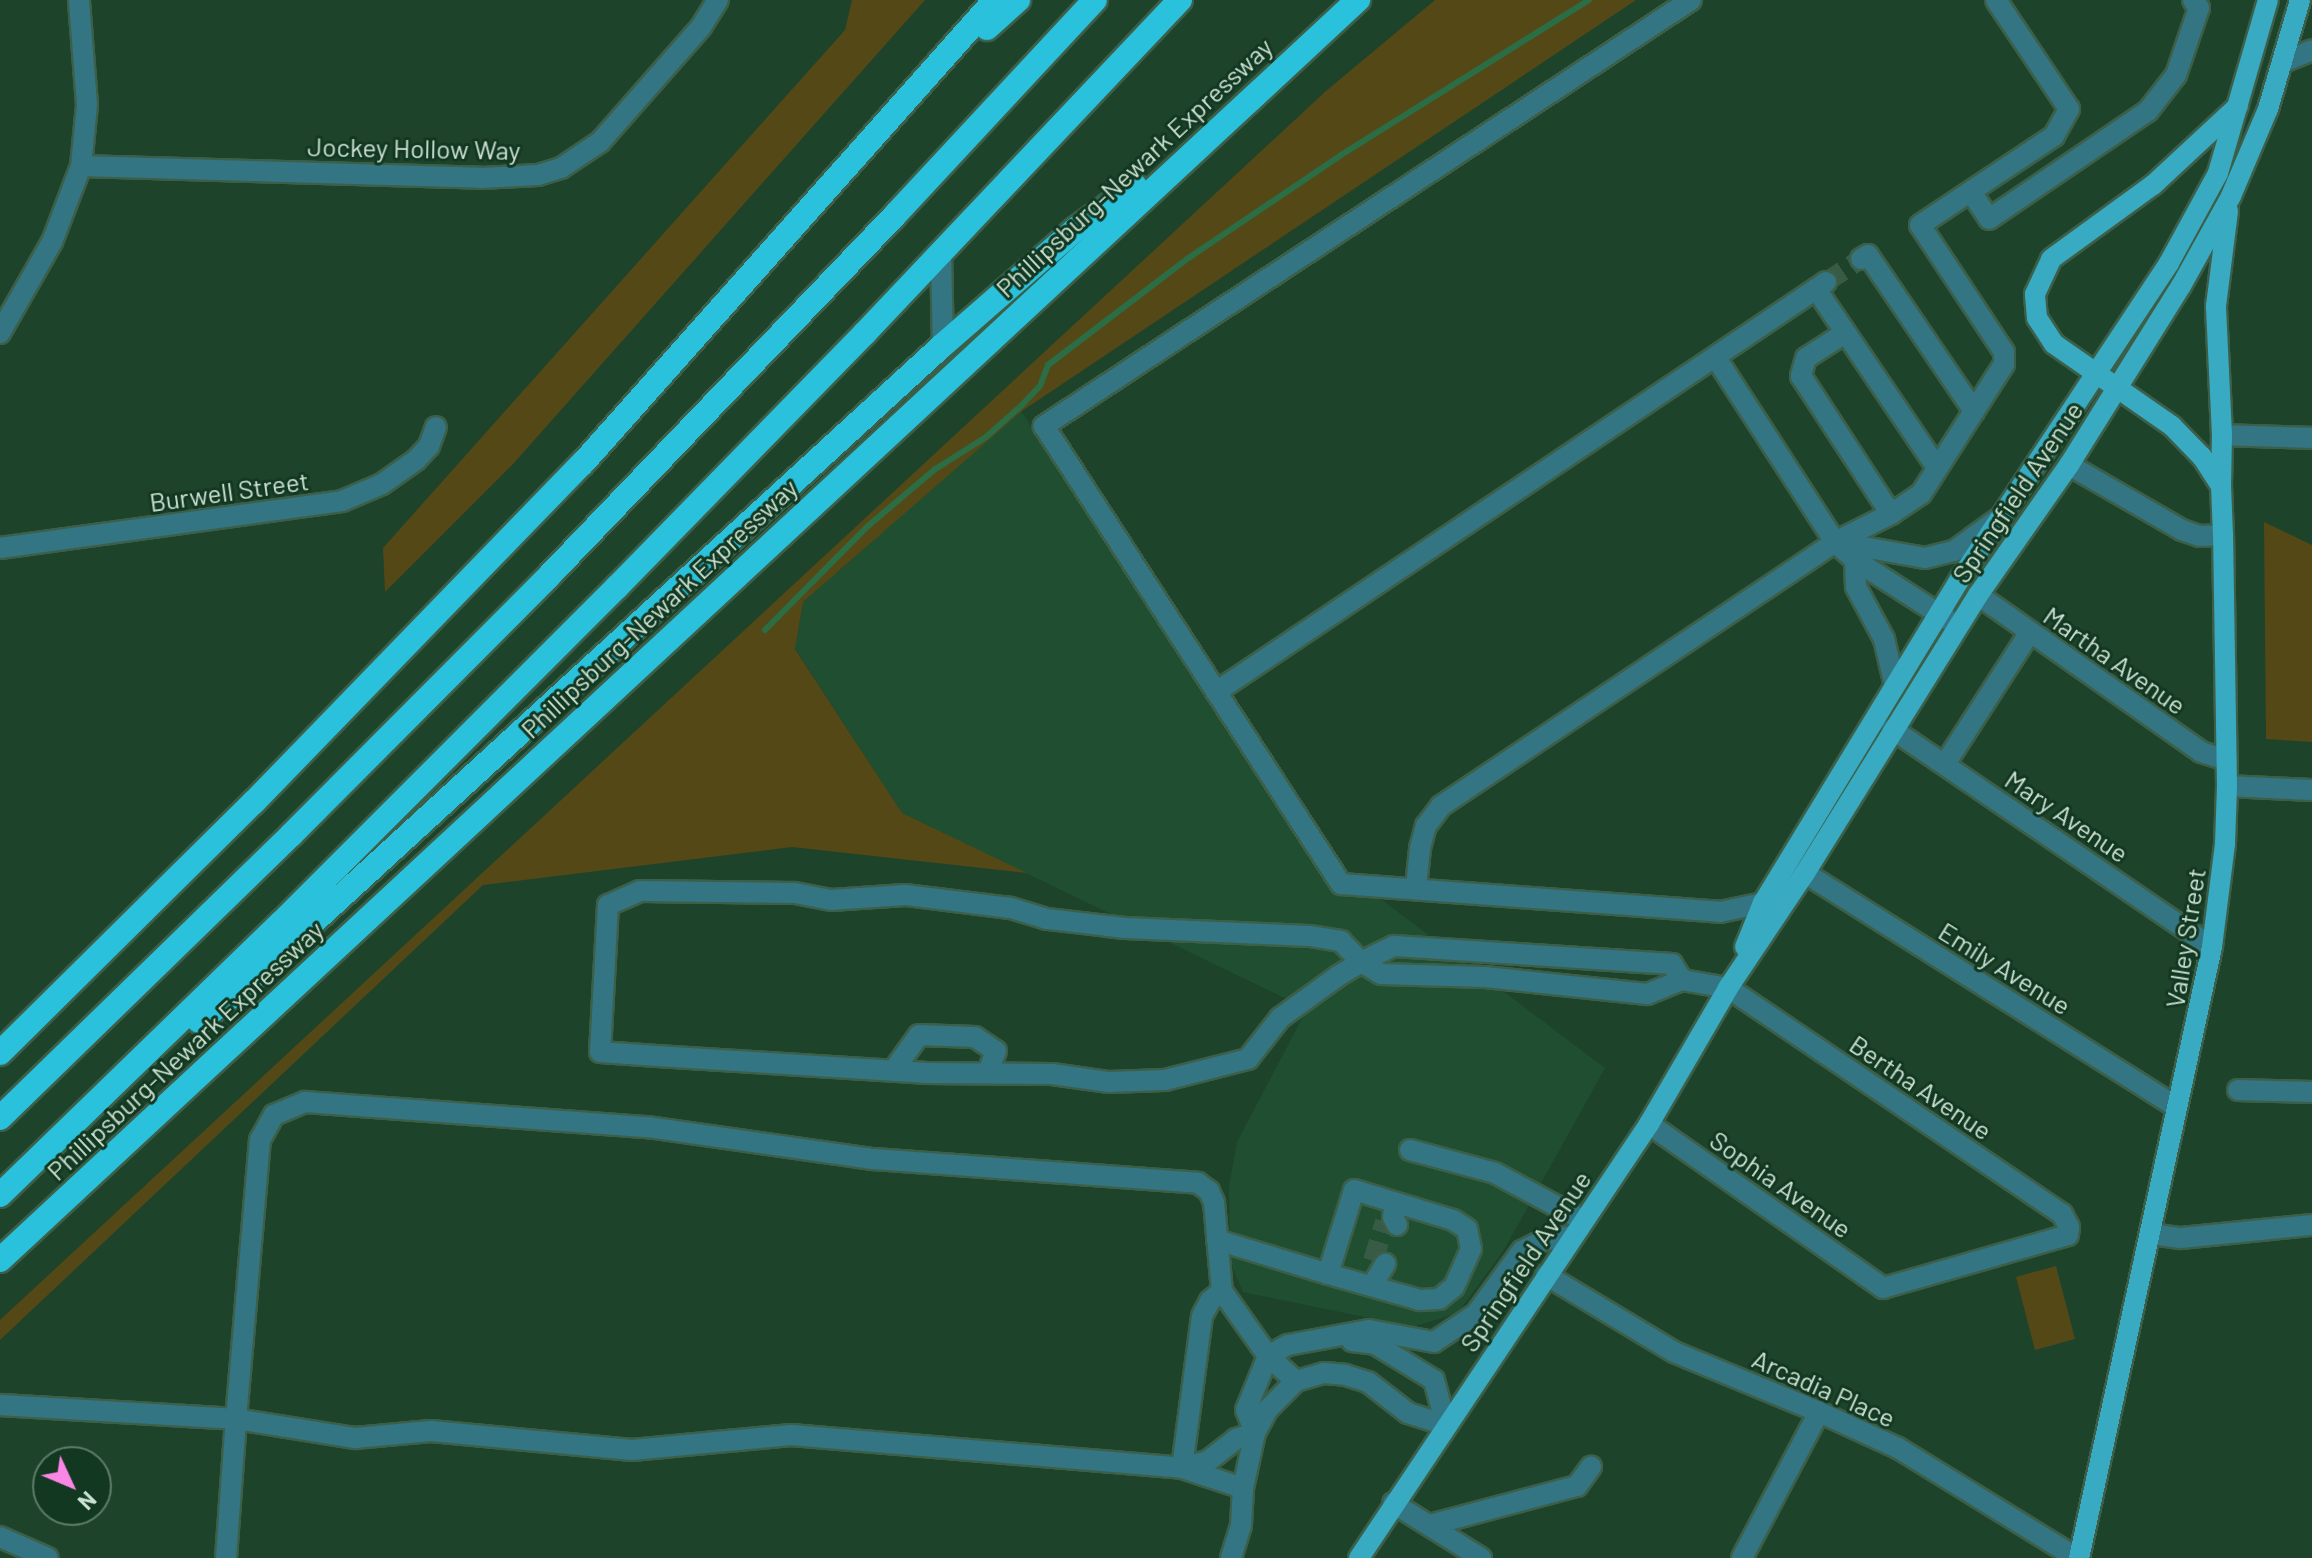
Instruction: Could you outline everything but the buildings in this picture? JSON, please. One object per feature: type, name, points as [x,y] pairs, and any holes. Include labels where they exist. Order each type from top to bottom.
[{"type":"highway","points":[[0,1053],[254,802],[573,474],[995,0]]},
{"type":"highway","points":[[897,112],[1018,0]]},
{"type":"highway","points":[[0,1118],[292,834],[549,576],[886,225],[1095,0]]},
{"type":"highway","name":"Phillipsburg-Newark Expressway","points":[[117,1083],[534,671],[941,252],[1180,0]]},
{"type":"highway","name":"Phillipsburg-Newark Expressway","points":[[0,1260],[1358,0]]},
{"type":"highway","points":[[0,1195],[117,1083],[236,993],[943,345],[1076,229],[1223,122]]},
{"type":"main road","name":"Springfield Avenue","points":[[1728,988],[1763,903],[2000,517],[2169,263],[2218,173],[2268,0]]},
{"type":"main road","name":"Springfield Avenue","points":[[1359,1558],[1649,1124],[1728,988],[1805,873],[1892,729],[2117,388],[2231,196],[2268,109],[2300,0]]},
{"type":"main road","points":[[2221,486],[2187,439],[2054,344],[2037,318],[2035,294],[2039,279],[2051,259],[2153,185],[2238,106]]},
{"type":"main road","name":"Valley Street","points":[[2078,1558],[2177,1107],[2205,994],[2225,844],[2227,760],[2222,435],[2216,306],[2231,196]]},
{"type":"street","points":[[0,333],[52,242],[81,166],[87,105],[79,0]]},
{"type":"street","name":"Jockey Hollow Way","points":[[81,166],[481,178],[538,175],[561,168],[600,142],[701,27],[718,0]]},
{"type":"street","points":[[1691,0],[1044,426],[1341,884],[1416,887],[1720,912],[1763,903]]},
{"type":"street","points":[[1416,887],[1426,826],[1441,806],[1835,542],[1891,514],[1921,494],[2004,364],[2004,352],[1920,225],[2054,136],[2069,109],[1996,0]]},
{"type":"street","points":[[1971,192],[1989,219],[2148,111],[2176,75],[2199,8],[2193,0]]},
{"type":"street","points":[[2283,62],[2312,50]]},
{"type":"street","points":[[941,252],[943,345]]},
{"type":"street","points":[[1861,259],[1868,255],[1974,411]]},
{"type":"street","points":[[1216,692],[1821,286],[1845,333],[1937,468]]},
{"type":"street","points":[[1845,333],[1806,358],[1801,376],[1891,514]]},
{"type":"street","points":[[1716,358],[1835,542],[1855,560],[1958,626]]},
{"type":"street","name":"Burwell Street","points":[[0,548],[342,501],[400,472],[429,446],[436,427]]},
{"type":"street","points":[[2222,435],[2312,438]]},
{"type":"street","points":[[2069,465],[2182,530],[2199,536],[2223,535]]},
{"type":"street","points":[[1835,542],[1925,558],[1954,551],[2000,517]]},
{"type":"street","points":[[1855,560],[1856,587],[1884,639],[1895,686]]},
{"type":"street","name":"Martha Avenue","points":[[1978,595],[2201,752],[2227,760]]},
{"type":"street","points":[[1945,764],[2030,632]]},
{"type":"street","name":"Mary Avenue","points":[[1892,729],[2212,947]]},
{"type":"street","points":[[2227,786],[2312,790]]},
{"type":"street","name":"Emily Avenue","points":[[1805,873],[2177,1107]]},
{"type":"street","points":[[1682,980],[1672,964],[1394,946],[1361,962],[1280,1018],[1248,1059],[1219,1069],[1165,1080],[1109,1082],[1052,1074],[893,1071],[600,1052],[608,905],[640,891],[794,893],[831,900],[905,895],[1010,908],[1047,919],[1125,928],[1309,936],[1341,941],[1361,962],[1381,974],[1485,977],[1647,994],[1682,980],[1728,988]]},
{"type":"street","name":"Bertha Avenue","points":[[1728,988],[2062,1214],[2069,1227],[2066,1238],[1883,1288]]},
{"type":"street","points":[[893,1071],[919,1035],[975,1037],[996,1051],[988,1072]]},
{"type":"street","points":[[2238,1090],[2312,1092]]},
{"type":"street","points":[[226,1558],[260,1140],[274,1115],[294,1104],[648,1127],[874,1159],[1177,1179],[1198,1183],[1209,1191],[1222,1291],[1268,1356],[1296,1381]]},
{"type":"street","name":"Sophia Avenue","points":[[1649,1124],[1883,1288]]},
{"type":"street","points":[[1410,1150],[1495,1173],[1579,1228]]},
{"type":"street","points":[[1217,1240],[1328,1274],[1377,1271],[1420,1300],[1439,1299],[1454,1287],[1471,1249],[1467,1229],[1453,1220],[1392,1217],[1354,1190],[1328,1274]]},
{"type":"street","points":[[2151,1234],[2181,1238],[2312,1225]]},
{"type":"street","points":[[1255,1433],[1246,1410],[1268,1356],[1288,1345],[1369,1330],[1434,1342],[1476,1314],[1522,1251],[1579,1228]]},
{"type":"street","name":"Arcadia Place","points":[[1546,1275],[1674,1352],[1898,1448],[2078,1558]]},
{"type":"street","points":[[1182,1468],[1202,1316],[1210,1301],[1222,1291]]},
{"type":"street","points":[[1329,1338],[1375,1344],[1434,1380],[1446,1425]]},
{"type":"street","points":[[1231,1558],[1241,1526],[1243,1488],[1255,1433],[1267,1410],[1296,1381],[1324,1373],[1345,1375],[1368,1382],[1408,1413],[1446,1425]]},
{"type":"street","points":[[0,1405],[236,1419],[355,1438],[431,1431],[632,1450],[791,1435],[1182,1468],[1243,1488]]},
{"type":"street","points":[[1747,1556],[1819,1412]]},
{"type":"street","points":[[1182,1468],[1208,1461],[1236,1439],[1255,1433]]},
{"type":"street","points":[[1430,1525],[1577,1486],[1591,1467]]},
{"type":"street","points":[[1393,1503],[1481,1558]]},
{"type":"street","points":[[0,1537],[48,1558]]},
{"type":"shaded area","points":[[852,0],[925,0],[513,464],[385,592],[383,548],[845,30]]},
{"type":"shaded area","points":[[1435,0],[1636,0],[1022,411],[803,602],[795,649],[902,813],[1027,873],[792,847],[483,885],[0,1340],[0,1320],[1326,91]]},
{"type":"shaded area","points":[[1021,411],[1313,848],[1605,1068],[1504,1250],[1458,1313],[1412,1327],[1243,1292],[1230,1262],[1229,1186],[1237,1142],[1307,1009],[902,813],[795,648],[803,602]]},
{"type":"shaded area","points":[[2264,522],[2312,545],[2312,742],[2266,739]]},
{"type":"shaded area","points":[[2056,1266],[2075,1339],[2035,1350],[2016,1277]]},
{"type":"waterway","points":[[765,630],[868,526],[934,470],[986,437],[1022,405],[1040,386],[1048,365],[1187,259],[1341,155],[1589,0]]},
{"type":"tunnel","points":[[1826,282],[1861,259]]},
{"type":"tunnel","points":[[1373,1261],[1385,1222]]}]
